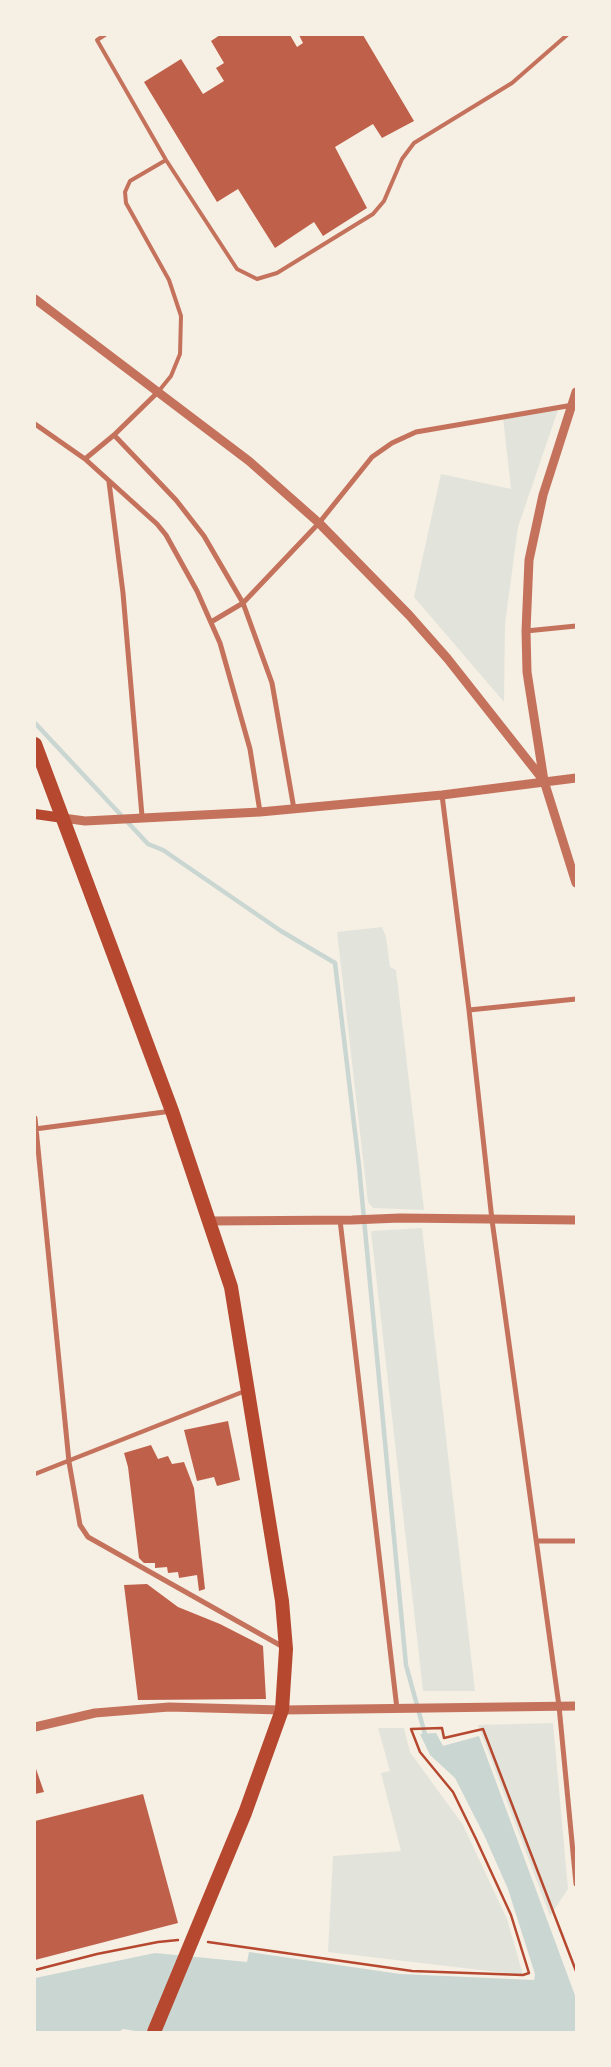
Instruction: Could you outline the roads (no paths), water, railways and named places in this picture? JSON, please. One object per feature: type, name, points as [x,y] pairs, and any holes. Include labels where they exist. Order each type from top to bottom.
[{"type":"highway","points":[[35,744],[172,1111],[231,1287],[282,1601],[286,1649],[282,1710],[245,1812],[154,2032]]},
{"type":"main road","points":[[35,814],[63,818]]},
{"type":"street","points":[[35,299],[250,461],[319,523],[409,615],[447,658],[544,781]]},
{"type":"street","points":[[85,459],[114,436],[158,392]]},
{"type":"street","points":[[576,392],[574,405],[543,496],[529,560],[526,631],[526,672],[544,781],[576,884]]},
{"type":"street","points":[[211,622],[243,603],[319,523],[372,457],[400,439],[416,432],[574,405]]},
{"type":"street","points":[[35,424],[85,459],[157,524],[166,535],[197,591],[211,622],[235,690],[250,749],[260,812]]},
{"type":"street","points":[[114,436],[182,507],[204,536],[243,603],[272,683],[294,809]]},
{"type":"street","points":[[109,481],[122,593],[142,816]]},
{"type":"street","points":[[526,631],[576,626]]},
{"type":"street","points":[[63,818],[85,821],[142,816],[260,812],[442,795],[576,778]]},
{"type":"street","points":[[442,795],[470,1010],[492,1220],[538,1541],[559,1706],[576,1884]]},
{"type":"street","points":[[470,1010],[576,999]]},
{"type":"street","points":[[36,1129],[172,1111]]},
{"type":"street","points":[[35,1118],[69,1462],[80,1525],[88,1538],[286,1649]]},
{"type":"street","points":[[210,1221],[400,1218],[576,1220]]},
{"type":"street","points":[[340,1220],[402,1708]]},
{"type":"street","points":[[35,1474],[248,1390]]},
{"type":"street","points":[[538,1541],[576,1540]]},
{"type":"street","points":[[35,1727],[95,1713],[169,1707],[282,1710],[576,1706]]},
{"type":"lane","points":[[106,35],[97,40],[166,160],[238,269],[257,279],[277,273],[373,214],[384,201],[402,159],[414,143],[512,83],[567,35]]},
{"type":"lane","points":[[158,392],[171,376],[180,354],[181,316],[169,280],[126,203],[125,192],[130,181],[166,160]]},
{"type":"waterway","points":[[35,723],[148,844],[163,850],[281,931],[335,963],[359,1166],[406,1665],[426,1738]]}]
